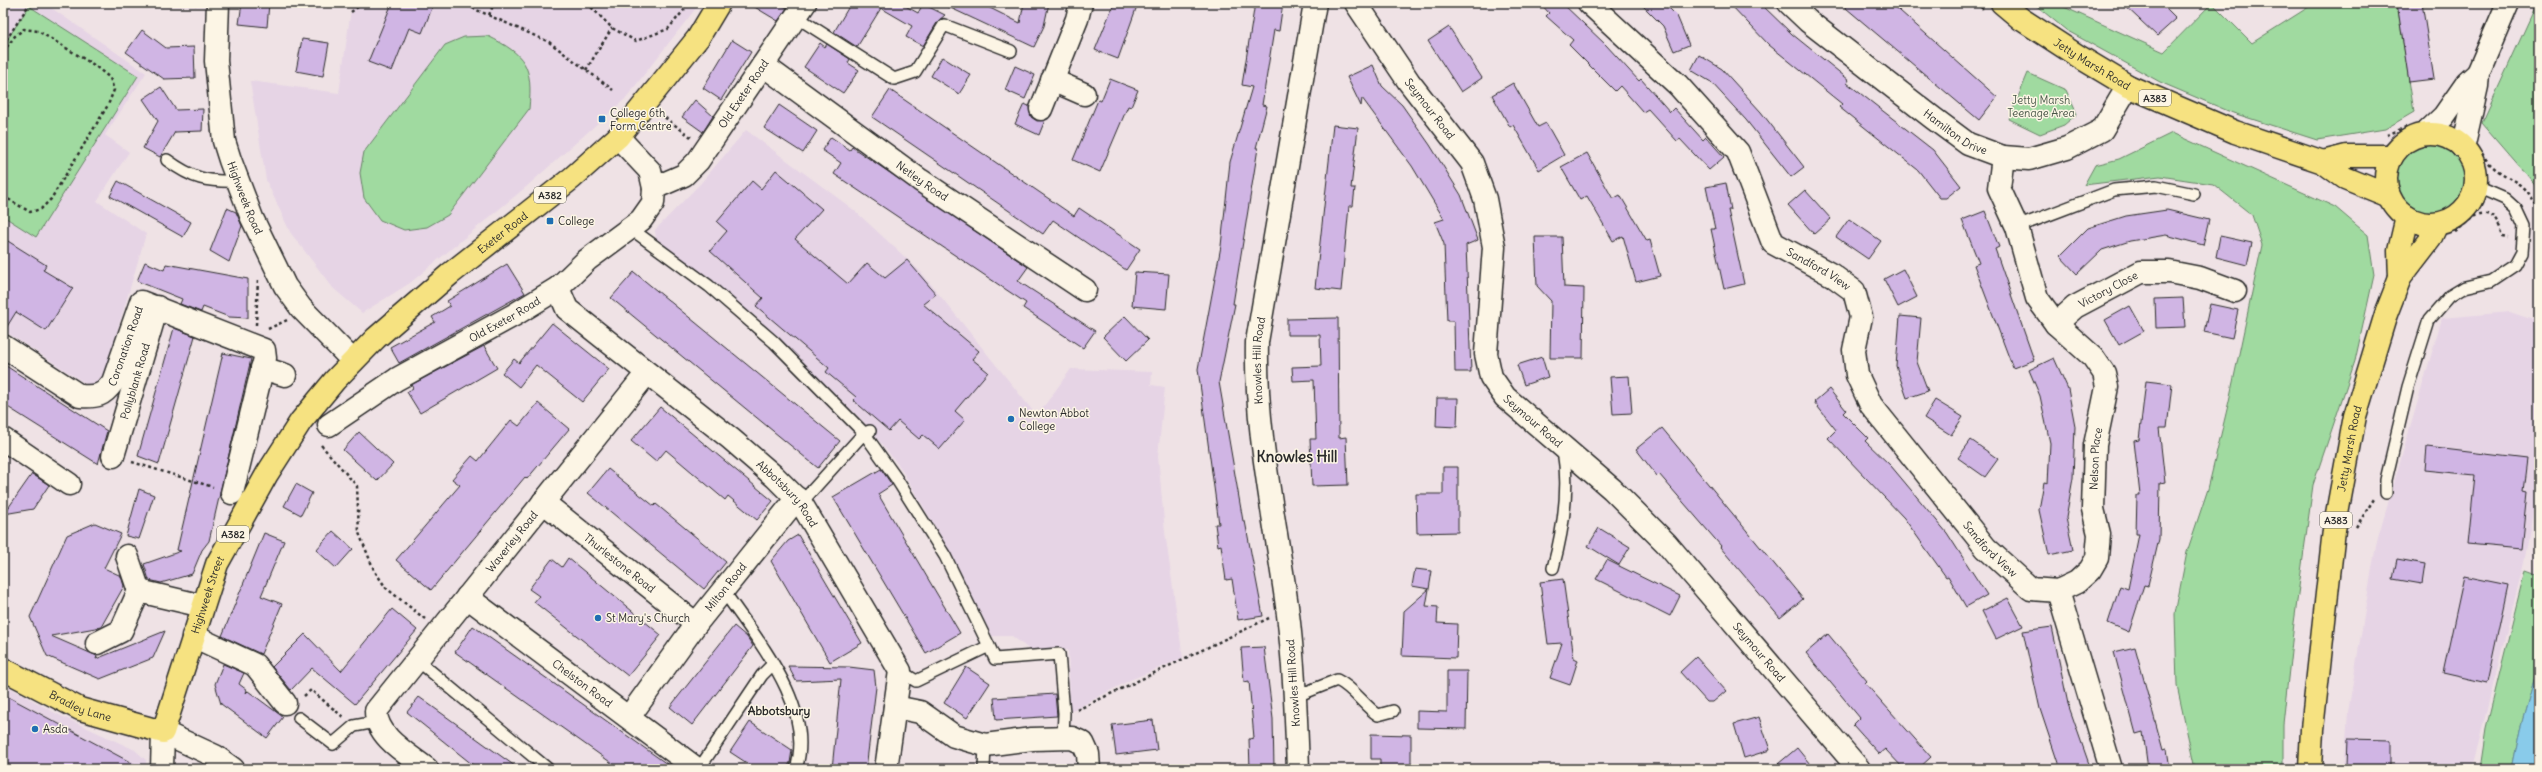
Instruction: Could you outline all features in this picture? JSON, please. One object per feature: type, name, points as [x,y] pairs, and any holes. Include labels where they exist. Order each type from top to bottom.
[{"type":"main road","name":"Exeter Road","points":[[352,361],[450,274],[572,178],[618,137],[698,38],[719,3]]},
{"type":"main road","name":"Jetty Marsh Road","points":[[2002,3],[2021,19],[2128,86],[2236,132],[2323,162],[2345,178],[2389,196]]},
{"type":"main road","points":[[2416,130],[2445,137],[2471,148],[2471,159],[2475,172],[2475,186],[2471,200],[2462,211],[2451,219],[2437,224],[2416,222],[2407,217],[2396,208],[2389,196],[2386,176],[2392,156],[2416,130]]},
{"type":"main road","points":[[2323,162],[2347,156],[2392,156]]},
{"type":"main road","name":"Jetty Marsh Road","points":[[2400,278],[2399,251],[2407,217]]},
{"type":"main road","name":"Jetty Marsh Road","points":[[2310,769],[2312,729],[2334,530],[2355,416],[2386,314],[2400,278],[2430,239],[2437,224]]},
{"type":"main road","name":"Highweek Street","points":[[163,732],[217,564],[267,474],[301,421],[352,361]]},
{"type":"main road","name":"Bradley Lane","points":[[3,669],[80,710],[163,732]]},
{"type":"street","name":"Highweek Road","points":[[218,3],[216,61],[221,118],[224,141],[238,181],[272,263],[301,308],[352,361]]},
{"type":"street","name":"Knowles Hill Road","points":[[1298,769],[1287,608],[1262,441],[1257,379],[1257,342],[1315,3]]},
{"type":"street","name":"Seymour Road","points":[[1356,3],[1409,82],[1472,163],[1485,199],[1494,247],[1486,354],[1491,378],[1505,397],[1612,489],[1666,543],[1859,769]]},
{"type":"street","name":"Sandford View","points":[[1589,3],[1678,85],[1738,152],[1773,243],[1832,276],[1854,291],[1861,317],[1854,350],[1857,375],[1871,405],[1986,548],[2031,589],[2058,591]]},
{"type":"street","name":"Hamilton Drive","points":[[1789,3],[1808,21],[1968,144],[2003,156],[2029,159],[2067,148],[2102,130],[2128,86]]},
{"type":"street","points":[[2471,148],[2478,73],[2508,3]]},
{"type":"street","name":"Old Exeter Road","points":[[654,188],[684,175],[698,162],[800,10]]},
{"type":"street","points":[[1041,110],[1079,11]]},
{"type":"street","name":"Netley Road","points":[[764,65],[920,180],[1085,290]]},
{"type":"street","points":[[2416,130],[2444,116],[2467,83],[2478,73]]},
{"type":"street","points":[[1052,80],[1084,94]]},
{"type":"street","name":"Old Exeter Road","points":[[329,425],[390,383],[508,318],[558,288],[587,260],[641,220],[653,203],[654,188],[650,171],[618,137]]},
{"type":"street","name":"Nelson Place","points":[[2003,156],[1999,188],[2017,227],[2037,298],[2056,324],[2093,357],[2104,373],[2107,387],[2095,445],[2093,509],[2099,534],[2097,558],[2090,570],[2077,582],[2058,591]]},
{"type":"street","name":"Victory Close","points":[[2056,324],[2076,307],[2141,272],[2169,272],[2200,278],[2236,291]]},
{"type":"street","name":"Abbotsbury Road","points":[[558,288],[567,309],[736,444],[799,500],[900,671]]},
{"type":"street","name":"Coronation Road","points":[[3,346],[80,396],[93,397],[105,393],[113,382],[141,302],[258,335]]},
{"type":"street","name":"Pollyblank Road","points":[[114,456],[157,306]]},
{"type":"street","points":[[232,492],[262,368],[264,350],[258,335]]},
{"type":"street","points":[[262,368],[285,375]]},
{"type":"street","name":"Waverley Road","points":[[376,716],[416,659],[647,373]]},
{"type":"street","points":[[3,439],[69,484]]},
{"type":"street","name":"Milton Road","points":[[629,717],[722,590],[799,500]]},
{"type":"street","name":"Thurlestone Road","points":[[543,502],[696,624]]},
{"type":"street","points":[[97,643],[121,631],[139,591],[127,556]]},
{"type":"street","points":[[139,591],[203,606]]},
{"type":"street","points":[[2058,591],[2111,769]]},
{"type":"street","name":"Chelston Road","points":[[467,597],[698,769]]},
{"type":"street","points":[[193,636],[254,665],[292,711]]},
{"type":"street","points":[[886,769],[900,671]]},
{"type":"street","points":[[895,707],[920,712],[954,736],[985,745],[1032,739],[1067,738],[1083,743],[1088,754],[1090,769]]},
{"type":"street","points":[[376,716],[382,732],[427,769]]},
{"type":"street","points":[[163,732],[215,756],[233,769]]},
{"type":"street","name":"Highweek Street","points":[[162,769],[163,732]]},
{"type":"lane","points":[[800,10],[894,79],[915,72],[944,25],[1011,51]]},
{"type":"lane","points":[[167,160],[184,172],[203,181],[238,181]]},
{"type":"lane","points":[[2017,227],[2114,190],[2156,186],[2194,194]]},
{"type":"lane","points":[[2386,493],[2386,480],[2408,387],[2429,320],[2450,296],[2465,287],[2491,281],[2515,265],[2522,252],[2524,226],[2516,209],[2505,199],[2475,186]]},
{"type":"lane","points":[[630,228],[709,286],[774,342],[868,432],[945,556],[995,659],[1059,654],[1067,738]]},
{"type":"lane","points":[[799,500],[868,432]]},
{"type":"lane","points":[[1553,568],[1561,537],[1566,476],[1563,446]]},
{"type":"lane","points":[[722,590],[773,664],[796,713],[799,739],[796,769]]},
{"type":"lane","points":[[900,671],[916,681],[990,646]]},
{"type":"lane","points":[[416,659],[548,769]]},
{"type":"lane","points":[[698,769],[762,674],[773,664]]},
{"type":"lane","points":[[1294,697],[1337,680],[1345,684],[1364,705],[1378,715],[1393,711]]},
{"type":"lane","points":[[292,711],[333,744],[354,726],[376,716]]},
{"type":"lane","points":[[984,769],[985,745]]},
{"type":"path","points":[[3,46],[30,3]]},
{"type":"path","points":[[351,12],[363,3]]},
{"type":"path","points":[[461,3],[549,42],[613,90]]},
{"type":"path","points":[[489,15],[494,3]]},
{"type":"path","points":[[587,3],[612,28],[636,40],[668,29],[690,3]]},
{"type":"path","points":[[586,70],[612,28]]},
{"type":"path","points":[[3,52],[15,36],[24,29],[38,31],[94,65],[110,78],[114,90],[108,105],[51,199],[41,210],[30,212],[3,196]]},
{"type":"path","points":[[660,114],[684,134]]},
{"type":"path","points":[[2382,136],[2416,130]]},
{"type":"path","points":[[2471,148],[2490,166],[2520,186],[2535,203],[2539,213]]},
{"type":"path","points":[[272,263],[262,271],[258,278],[258,335],[287,320]]},
{"type":"path","points":[[301,421],[357,486],[359,533],[374,570],[392,593],[440,630]]},
{"type":"path","points":[[114,456],[232,492]]},
{"type":"path","points":[[2334,530],[2351,534],[2386,480]]},
{"type":"path","points":[[1067,738],[1072,720],[1077,710],[1139,682],[1287,608]]},
{"type":"path","points":[[306,694],[311,690],[354,726]]},
{"type":"shaded area","points":[[3,3],[44,3],[146,73],[105,135],[129,152],[97,201],[146,234],[102,383],[88,385],[3,330]]},
{"type":"shaded area","points":[[352,3],[700,3],[625,99],[526,187],[410,283],[362,313],[333,288],[290,232],[266,180],[250,81],[339,93]]},
{"type":"shaded area","name":"Newton Abbot College","points":[[746,130],[854,210],[921,272],[1037,416],[1071,369],[1152,372],[1151,385],[1165,387],[1158,456],[1165,532],[1183,658],[1130,680],[1068,713],[1070,702],[1068,650],[1030,650],[1012,636],[992,636],[952,555],[900,467],[864,422],[755,316],[656,239],[655,230],[700,184]]},
{"type":"shaded area","points":[[2510,312],[2539,322],[2539,479],[2524,562],[2472,769],[2344,769],[2348,712],[2376,545],[2442,318]]},
{"type":"shaded area","name":"Asda","points":[[3,684],[57,714],[135,750],[146,760],[146,769],[3,769]]},
{"type":"green space","points":[[2033,3],[2055,3],[2164,52],[2212,3],[2252,43],[2315,3],[2397,3],[2414,112],[2385,129],[2317,140],[2233,113],[2160,82],[2066,30]]},
{"type":"green space","points":[[2537,3],[2539,3],[2539,189],[2482,123]]},
{"type":"green space","points":[[29,6],[138,76],[36,237],[3,216],[3,46]]},
{"type":"green space","points":[[488,36],[511,49],[519,56],[524,64],[528,72],[530,82],[529,109],[448,215],[427,227],[404,230],[380,220],[364,198],[360,173],[364,152],[445,45],[464,37]]},
{"type":"green space","name":"Jetty Marsh Teenage Area","points":[[2028,73],[2066,90],[2077,114],[2064,125],[2040,134],[2009,119]]},
{"type":"green space","points":[[2172,133],[2335,207],[2368,235],[2374,275],[2355,361],[2313,485],[2294,623],[2283,724],[2283,769],[2195,769],[2177,686],[2175,614],[2187,552],[2208,489],[2229,401],[2262,245],[2252,215],[2213,184],[2160,176],[2084,185],[2095,165],[2119,159]]},
{"type":"green space","points":[[2430,145],[2449,151],[2459,161],[2465,180],[2459,199],[2449,209],[2430,215],[2411,209],[2401,199],[2395,180],[2401,161],[2411,151]]},
{"type":"green space","points":[[2525,570],[2539,575],[2539,663],[2520,729],[2512,769],[2480,769],[2486,729]]},
{"type":"water","points":[[2539,663],[2539,769],[2512,769],[2520,729]]},
{"type":"building","points":[[242,3],[269,3],[267,27],[239,24]]},
{"type":"building","points":[[392,3],[434,3],[422,33],[409,28],[392,71],[368,62]]},
{"type":"building","points":[[748,3],[778,3],[787,8],[778,21]]},
{"type":"building","points":[[851,3],[900,3],[918,13],[923,4],[945,15],[938,21],[923,46],[906,37],[912,26],[881,8],[857,47],[834,32]]},
{"type":"building","points":[[940,3],[980,3],[1020,23],[1024,3],[1049,3],[1044,26],[1034,47]]},
{"type":"building","points":[[1114,3],[1138,3],[1118,59],[1095,50]]},
{"type":"building","points":[[1255,3],[1283,3],[1279,31],[1274,30],[1262,105],[1267,106],[1256,148],[1258,148],[1233,304],[1235,304],[1219,382],[1243,521],[1245,521],[1263,616],[1238,620],[1232,579],[1226,580],[1221,545],[1218,546],[1215,524],[1219,524],[1198,369],[1221,246],[1230,162],[1252,87],[1242,85]]},
{"type":"building","points":[[1540,3],[1562,3],[1606,45],[1639,81],[1641,79],[1670,112],[1674,108],[1703,140],[1706,137],[1724,157],[1709,170],[1680,139],[1677,141],[1648,109],[1643,112],[1620,86],[1615,91],[1569,45],[1573,40],[1546,16],[1549,13]]},
{"type":"building","points":[[1640,3],[1664,3],[1677,16],[1689,45],[1674,51],[1663,26]]},
{"type":"building","points":[[1729,3],[1760,3],[1792,34],[1849,80],[1847,83],[1933,150],[1961,186],[1946,198],[1940,198],[1918,170],[1839,107],[1842,104],[1769,45]]},
{"type":"building","points":[[1840,3],[1891,3],[1997,97],[1979,120]]},
{"type":"building","points":[[2122,3],[2160,3],[2176,19],[2157,36]]},
{"type":"building","points":[[2397,3],[2422,3],[2434,79],[2409,82]]},
{"type":"building","points":[[1449,27],[1482,78],[1461,92],[1428,41]]},
{"type":"building","points":[[142,30],[166,48],[194,47],[195,78],[164,79],[126,52]]},
{"type":"building","points":[[302,39],[329,43],[323,76],[296,71]]},
{"type":"building","points":[[732,40],[751,52],[721,100],[703,88]]},
{"type":"building","points":[[820,43],[825,47],[827,44],[850,59],[848,63],[859,70],[843,93],[804,67]]},
{"type":"building","points":[[1699,55],[1722,69],[1761,112],[1804,167],[1791,177],[1746,120],[1711,82],[1691,70]]},
{"type":"building","points":[[942,57],[971,75],[959,94],[931,76]]},
{"type":"building","points":[[1373,65],[1382,86],[1402,105],[1430,145],[1461,195],[1478,240],[1466,245],[1471,372],[1455,372],[1454,321],[1447,321],[1444,244],[1435,222],[1444,219],[1412,166],[1362,98],[1361,106],[1347,77]]},
{"type":"building","points":[[1015,66],[1035,75],[1025,99],[1005,90]]},
{"type":"building","points":[[1110,79],[1138,90],[1131,107],[1128,106],[1100,172],[1073,160],[1098,100],[1101,101]]},
{"type":"building","points":[[1513,83],[1538,127],[1546,123],[1564,155],[1539,170],[1513,125],[1510,127],[1492,95]]},
{"type":"building","points":[[161,87],[176,110],[203,109],[202,131],[175,132],[160,157],[143,148],[158,121],[143,99]]},
{"type":"building","points":[[890,90],[1074,216],[1079,208],[1140,249],[1126,270],[1053,220],[1043,234],[872,117]]},
{"type":"building","points":[[695,100],[713,116],[703,132],[682,117]]},
{"type":"building","points":[[1024,104],[1029,106],[1031,117],[1037,121],[1045,120],[1039,135],[1015,124]]},
{"type":"building","points":[[779,105],[817,131],[803,153],[764,128]]},
{"type":"building","points":[[1333,125],[1358,128],[1351,188],[1355,188],[1353,206],[1349,206],[1341,291],[1315,288]]},
{"type":"building","points":[[831,137],[850,150],[852,147],[1028,267],[1018,281],[1095,331],[1083,348],[1023,308],[1026,303],[834,174],[841,163],[822,150]]},
{"type":"building","points":[[1587,153],[1613,199],[1620,195],[1647,241],[1650,240],[1660,276],[1636,282],[1623,236],[1613,241],[1587,196],[1580,200],[1561,167]]},
{"type":"building","points":[[776,170],[822,209],[795,239],[848,284],[867,263],[885,278],[907,260],[936,294],[923,304],[979,351],[972,359],[988,372],[955,411],[965,420],[940,449],[923,435],[919,439],[898,421],[889,431],[853,400],[856,397],[826,372],[829,368],[756,306],[763,298],[710,251],[727,231],[717,222],[752,181],[761,189]]},
{"type":"building","points":[[118,181],[191,222],[183,237],[110,196]]},
{"type":"building","points":[[1726,183],[1731,210],[1728,210],[1744,284],[1724,289],[1711,229],[1715,229],[1706,187]]},
{"type":"building","points":[[1805,190],[1831,219],[1814,234],[1788,205]]},
{"type":"building","points":[[227,208],[236,212],[242,226],[229,262],[210,251]]},
{"type":"building","points":[[2167,210],[2209,220],[2203,245],[2166,235],[2130,241],[2102,250],[2077,274],[2060,256],[2088,228],[2126,216]]},
{"type":"building","points":[[1985,211],[1999,247],[1995,249],[2034,360],[2013,368],[1974,265],[1979,263],[1962,220]]},
{"type":"building","points":[[1849,219],[1881,241],[1868,259],[1836,237]]},
{"type":"building","points":[[2220,236],[2252,243],[2247,265],[2216,257]]},
{"type":"building","points":[[1535,237],[1562,237],[1564,287],[1584,288],[1583,358],[1550,358],[1551,301],[1537,286]]},
{"type":"building","points":[[3,238],[46,265],[43,270],[73,288],[46,331],[16,312],[3,333]]},
{"type":"building","points":[[145,262],[164,270],[166,264],[248,279],[248,318],[229,317],[203,307],[201,312],[180,304],[182,299],[137,281]]},
{"type":"building","points":[[507,264],[525,293],[399,363],[390,347],[435,322],[432,317],[450,306],[447,301]]},
{"type":"building","points":[[1903,269],[1917,297],[1898,307],[1884,279]]},
{"type":"building","points":[[634,272],[840,441],[818,468],[611,298]]},
{"type":"building","points":[[1135,272],[1169,274],[1166,309],[1132,306]]},
{"type":"building","points":[[2183,298],[2185,327],[2156,328],[2155,299]]},
{"type":"building","points":[[2210,304],[2238,310],[2232,338],[2204,332]]},
{"type":"building","points":[[2130,306],[2144,331],[2119,345],[2105,320]]},
{"type":"building","points":[[1125,316],[1148,340],[1126,361],[1103,337]]},
{"type":"building","points":[[1900,316],[1921,318],[1917,362],[1928,391],[1907,398],[1896,366]]},
{"type":"building","points":[[1338,318],[1339,438],[1346,437],[1348,485],[1312,486],[1310,439],[1316,439],[1314,380],[1293,381],[1292,367],[1321,366],[1320,335],[1287,335],[1287,319]]},
{"type":"building","points":[[552,323],[609,369],[582,402],[536,365],[519,387],[502,373],[514,359],[519,363]]},
{"type":"building","points":[[174,328],[195,336],[159,464],[138,456]]},
{"type":"building","points":[[484,346],[497,368],[420,413],[407,392],[413,388],[411,385]]},
{"type":"building","points":[[223,353],[251,359],[209,541],[202,550],[192,574],[161,583],[149,580],[144,564],[181,551],[177,550]]},
{"type":"building","points":[[1542,357],[1548,377],[1524,385],[1517,365]]},
{"type":"building","points":[[2054,358],[2068,389],[2075,426],[2073,478],[2066,518],[2073,550],[2049,555],[2039,510],[2044,482],[2048,483],[2050,443],[2040,396],[2029,370]]},
{"type":"building","points":[[3,364],[107,431],[98,464],[3,404]]},
{"type":"building","points":[[1629,376],[1632,413],[1613,414],[1610,377]]},
{"type":"building","points":[[2146,381],[2172,384],[2167,428],[2159,428],[2165,482],[2160,483],[2159,539],[2148,586],[2144,585],[2129,632],[2108,623],[2120,586],[2128,589],[2139,534],[2136,534],[2137,495],[2140,495],[2134,441],[2139,440]]},
{"type":"building","points":[[1829,389],[1846,410],[1843,413],[1868,438],[1865,441],[1891,466],[1947,533],[1987,595],[1966,607],[1948,576],[1946,577],[1904,518],[1828,438],[1836,430],[1814,402]]},
{"type":"building","points":[[1437,398],[1458,398],[1457,427],[1436,426]]},
{"type":"building","points":[[1935,400],[1963,417],[1951,435],[1924,418]]},
{"type":"building","points":[[538,403],[569,429],[527,479],[525,477],[431,590],[396,560],[460,485],[452,479],[472,456],[478,461],[511,420],[519,426]]},
{"type":"building","points":[[660,407],[773,501],[757,520],[728,496],[725,500],[666,450],[656,462],[631,441]]},
{"type":"building","points":[[1662,428],[1803,599],[1780,618],[1720,547],[1721,546],[1659,474],[1657,476],[1636,449]]},
{"type":"building","points":[[359,432],[393,464],[377,481],[343,450]]},
{"type":"building","points":[[1971,440],[1998,459],[1985,477],[1958,458]]},
{"type":"building","points":[[2427,447],[2527,459],[2523,491],[2527,492],[2521,549],[2468,544],[2475,475],[2425,470]]},
{"type":"building","points":[[1443,467],[1458,467],[1458,532],[1417,533],[1416,494],[1443,494]]},
{"type":"building","points":[[608,469],[654,506],[656,504],[726,562],[704,589],[588,493]]},
{"type":"building","points":[[881,469],[892,485],[878,494],[960,633],[926,653],[833,497]]},
{"type":"building","points":[[32,474],[49,485],[33,509],[4,514]]},
{"type":"building","points":[[296,484],[312,493],[301,515],[284,506]]},
{"type":"building","points":[[139,489],[154,495],[139,539],[126,536]]},
{"type":"building","points":[[95,523],[121,534],[104,568],[121,576],[124,586],[101,627],[51,636],[97,656],[96,659],[165,631],[153,658],[100,679],[47,656],[30,617],[67,535]]},
{"type":"building","points":[[1599,528],[1630,547],[1619,565],[1588,546]]},
{"type":"building","points":[[333,531],[353,549],[336,568],[316,550]]},
{"type":"building","points":[[264,533],[284,541],[261,596],[282,604],[261,654],[222,636]]},
{"type":"building","points":[[798,535],[862,643],[830,662],[771,561],[788,541]]},
{"type":"building","name":"St Mary's Church","points":[[568,558],[661,635],[628,676],[534,602],[539,596],[529,589],[552,559],[562,567]]},
{"type":"building","points":[[2397,559],[2425,564],[2422,584],[2393,579]]},
{"type":"building","points":[[1607,560],[1680,596],[1670,616],[1596,579]]},
{"type":"building","points":[[1415,569],[1432,571],[1429,589],[1412,586]]},
{"type":"building","points":[[2464,576],[2508,585],[2487,683],[2443,673]]},
{"type":"building","points":[[1563,579],[1574,658],[1578,660],[1570,685],[1550,678],[1562,643],[1548,644],[1540,582]]},
{"type":"building","points":[[1429,589],[1426,606],[1438,607],[1437,623],[1457,624],[1456,658],[1402,656],[1404,611]]},
{"type":"building","points":[[2008,598],[2023,626],[1996,639],[1982,611]]},
{"type":"building","points":[[392,609],[417,630],[355,704],[312,668],[291,690],[272,667],[305,634],[341,671]]},
{"type":"building","points":[[473,626],[674,769],[620,769],[455,652]]},
{"type":"building","points":[[734,626],[747,637],[753,646],[692,725],[670,707]]},
{"type":"building","points":[[2052,627],[2068,704],[2089,764],[2078,769],[2060,769],[2040,709],[2023,631]]},
{"type":"building","points":[[1828,634],[1867,681],[1865,683],[1931,757],[1918,769],[1904,769],[1885,749],[1879,754],[1853,725],[1860,718],[1806,653]]},
{"type":"building","points":[[1264,647],[1273,719],[1274,769],[1250,769],[1249,739],[1254,738],[1249,681],[1244,682],[1241,648]]},
{"type":"building","points":[[2135,647],[2163,750],[2167,749],[2170,769],[2148,769],[2143,732],[2136,734],[2114,652]]},
{"type":"building","points":[[1696,657],[1726,691],[1713,702],[1707,702],[1680,672]]},
{"type":"building","points":[[223,664],[244,673],[239,684],[247,690],[246,693],[248,691],[283,717],[267,738],[221,704],[215,684]]},
{"type":"building","points":[[788,666],[849,667],[874,670],[876,687],[866,769],[832,769],[841,679],[796,681]]},
{"type":"building","points":[[966,667],[990,683],[967,718],[944,703]]},
{"type":"building","points":[[1447,671],[1467,671],[1466,729],[1417,728],[1417,711],[1447,712]]},
{"type":"building","name":"Asda","points":[[3,694],[143,769],[3,769]]},
{"type":"building","points":[[1055,694],[1057,716],[996,720],[994,698]]},
{"type":"building","points":[[419,697],[519,769],[478,769],[407,712]]},
{"type":"building","points":[[1759,717],[1770,750],[1744,758],[1734,724]]},
{"type":"building","points":[[1153,720],[1157,750],[1116,755],[1112,725]]},
{"type":"building","points":[[750,722],[792,750],[790,763],[786,769],[756,769],[730,752]]},
{"type":"building","points":[[1371,734],[1411,735],[1411,769],[1380,769],[1380,759],[1371,759]]},
{"type":"building","points":[[2348,739],[2390,740],[2390,766],[2347,765]]},
{"type":"building","points":[[1797,748],[1814,769],[1772,769]]},
{"type":"place","name":"College 6th Form Centre","points":[[602,119]]},
{"type":"place","name":"College","points":[[550,221]]},
{"type":"place","name":"Newton Abbot College","points":[[1011,419]]},
{"type":"place","name":"St Mary's Church","points":[[598,618]]},
{"type":"place","name":"Asda","points":[[35,729]]},
{"type":"district","name":"Knowles Hill","points":[[1297,457]]},
{"type":"district","name":"Abbotsbury","points":[[779,711]]}]
